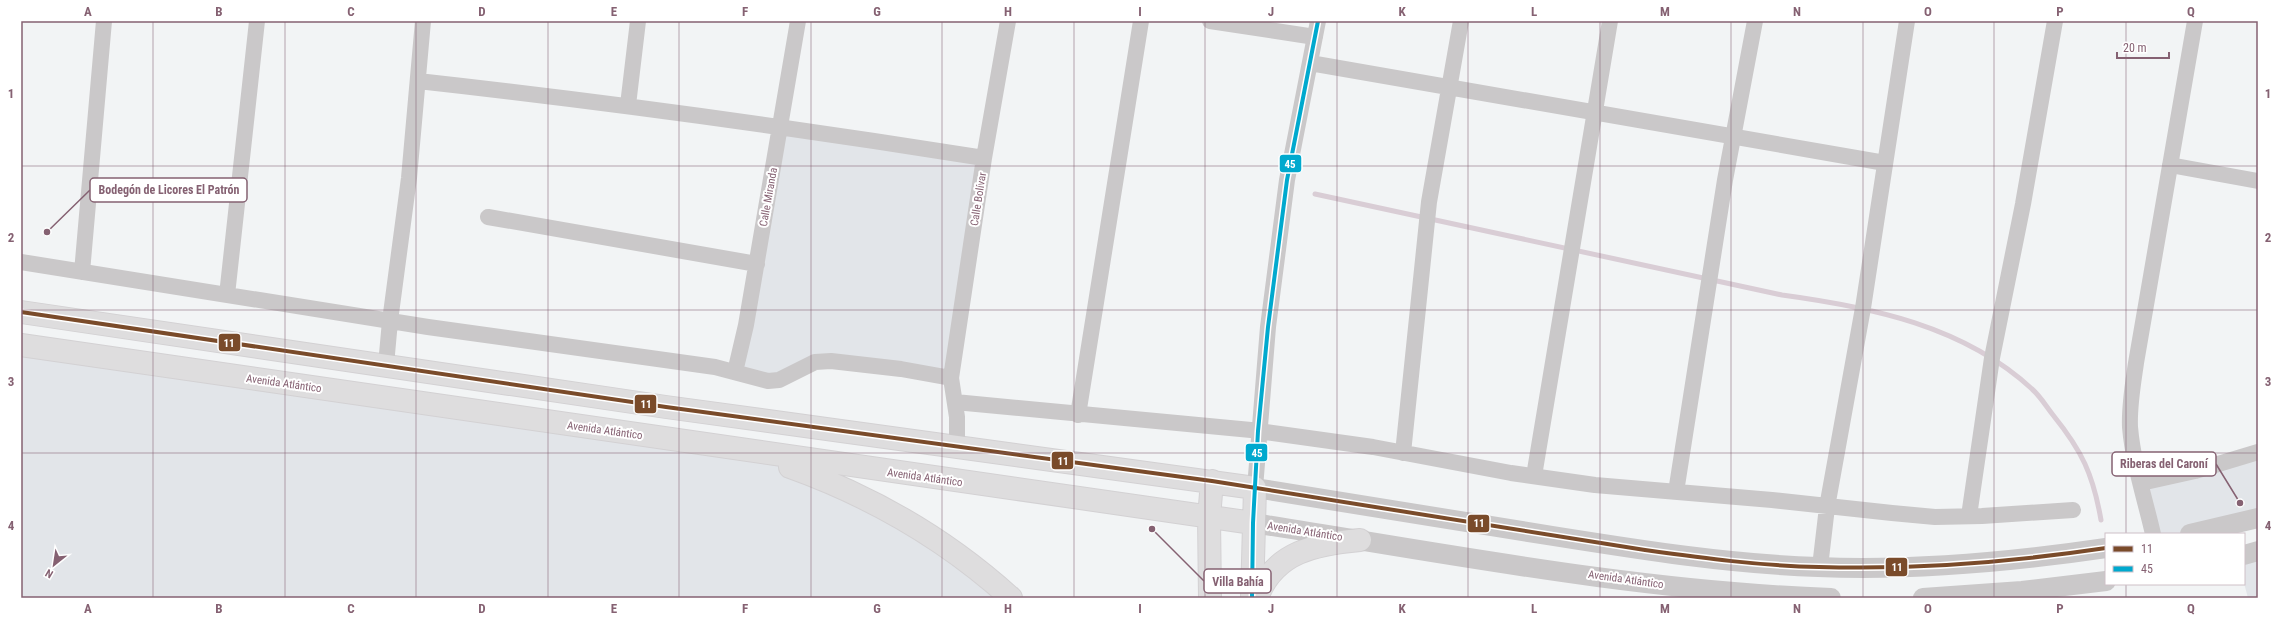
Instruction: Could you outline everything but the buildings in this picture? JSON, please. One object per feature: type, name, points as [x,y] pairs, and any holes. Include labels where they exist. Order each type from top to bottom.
[{"type":"main road","points":[[21,312],[957,447],[1255,488],[1252,598]]},
{"type":"main road","name":"Avenida Atlántico","points":[[21,345],[1209,518],[1253,523]]},
{"type":"main road","points":[[734,449],[819,477],[867,499],[909,522],[993,582],[1011,598]]},
{"type":"main road","points":[[1210,598],[1209,518],[1212,481]]},
{"type":"main road","points":[[1258,598],[1269,577],[1295,554],[1310,547],[1360,540]]},
{"type":"street","points":[[82,272],[104,21]]},
{"type":"street","points":[[227,295],[257,21]]},
{"type":"street","points":[[386,365],[390,321],[409,178],[423,21]]},
{"type":"street","points":[[628,105],[638,21]]},
{"type":"street","name":"Calle Miranda","points":[[735,372],[757,264],[798,21]]},
{"type":"street","name":"Calle Bolívar","points":[[957,447],[955,402],[951,378],[984,158],[1008,21]]},
{"type":"street","points":[[1078,415],[1141,21]]},
{"type":"street","points":[[1210,21],[1316,29],[1287,180],[1268,327],[1258,431],[1255,488],[1645,550],[1765,564],[1820,567],[1964,563],[2060,555],[2105,548]]},
{"type":"street","points":[[1404,453],[1429,202],[1461,21]]},
{"type":"street","points":[[1534,476],[1567,270],[1610,21]]},
{"type":"street","points":[[1676,492],[1733,135],[1755,21]]},
{"type":"street","points":[[1820,567],[1827,507],[1863,308],[1907,21]]},
{"type":"street","points":[[1969,516],[1992,358],[2023,204],[2055,21]]},
{"type":"street","points":[[2153,533],[2133,450],[2130,425],[2132,399],[2136,363],[2195,21]]},
{"type":"street","points":[[1310,63],[1594,113],[1733,135],[1885,163]]},
{"type":"street","points":[[418,81],[628,105],[781,126],[984,158]]},
{"type":"street","points":[[2170,165],[2258,181]]},
{"type":"street","points":[[488,217],[757,264]]},
{"type":"street","points":[[21,262],[390,321],[715,367],[768,382],[779,380],[815,362],[831,361],[900,369],[951,378]]},
{"type":"street","points":[[955,402],[1078,415],[1258,431],[1404,453],[1534,476],[1595,485],[1935,517],[2073,510]]},
{"type":"street","points":[[2141,483],[2195,471],[2258,452]]},
{"type":"street","points":[[2194,533],[2258,518]]},
{"type":"street","name":"Avenida Atlántico","points":[[1253,523],[1537,568],[1753,594],[1830,598]]},
{"type":"street","points":[[2245,554],[2258,551]]},
{"type":"street","points":[[1923,598],[2022,591],[2105,581]]},
{"type":"shaded area","points":[[781,126],[984,158],[951,378],[831,361],[788,376],[735,372]]},
{"type":"shaded area","points":[[21,345],[734,449],[826,480],[1011,598],[21,598]]},
{"type":"shaded area","points":[[2258,452],[2258,518],[2194,533],[2153,533],[2141,483]]},
{"type":"shaded area","points":[[2258,551],[2258,598],[2248,598],[2245,585],[2245,555]]},
{"type":"waterway","points":[[1315,194],[1782,295],[1882,313],[1915,323],[1946,335],[1977,349],[2005,367],[2038,395],[2072,440],[2079,452],[2090,476],[2101,520]]},
{"type":"transit line","name":"45","points":[[1252,598],[1253,523],[1258,431],[1268,327],[1287,180],[1318,21]]},
{"type":"transit line","name":"11","points":[[21,312],[666,407],[1212,481],[1645,550],[1732,561],[1776,565],[1855,568],[1927,566],[1999,561],[2105,548]]},
{"type":"place","name":"Bodegón de Licores El Patrón","points":[[47,232]]},
{"type":"place","name":"Riberas del Caroní","points":[[2240,503]]},
{"type":"place","name":"Villa Bahía","points":[[1152,529]]}]
